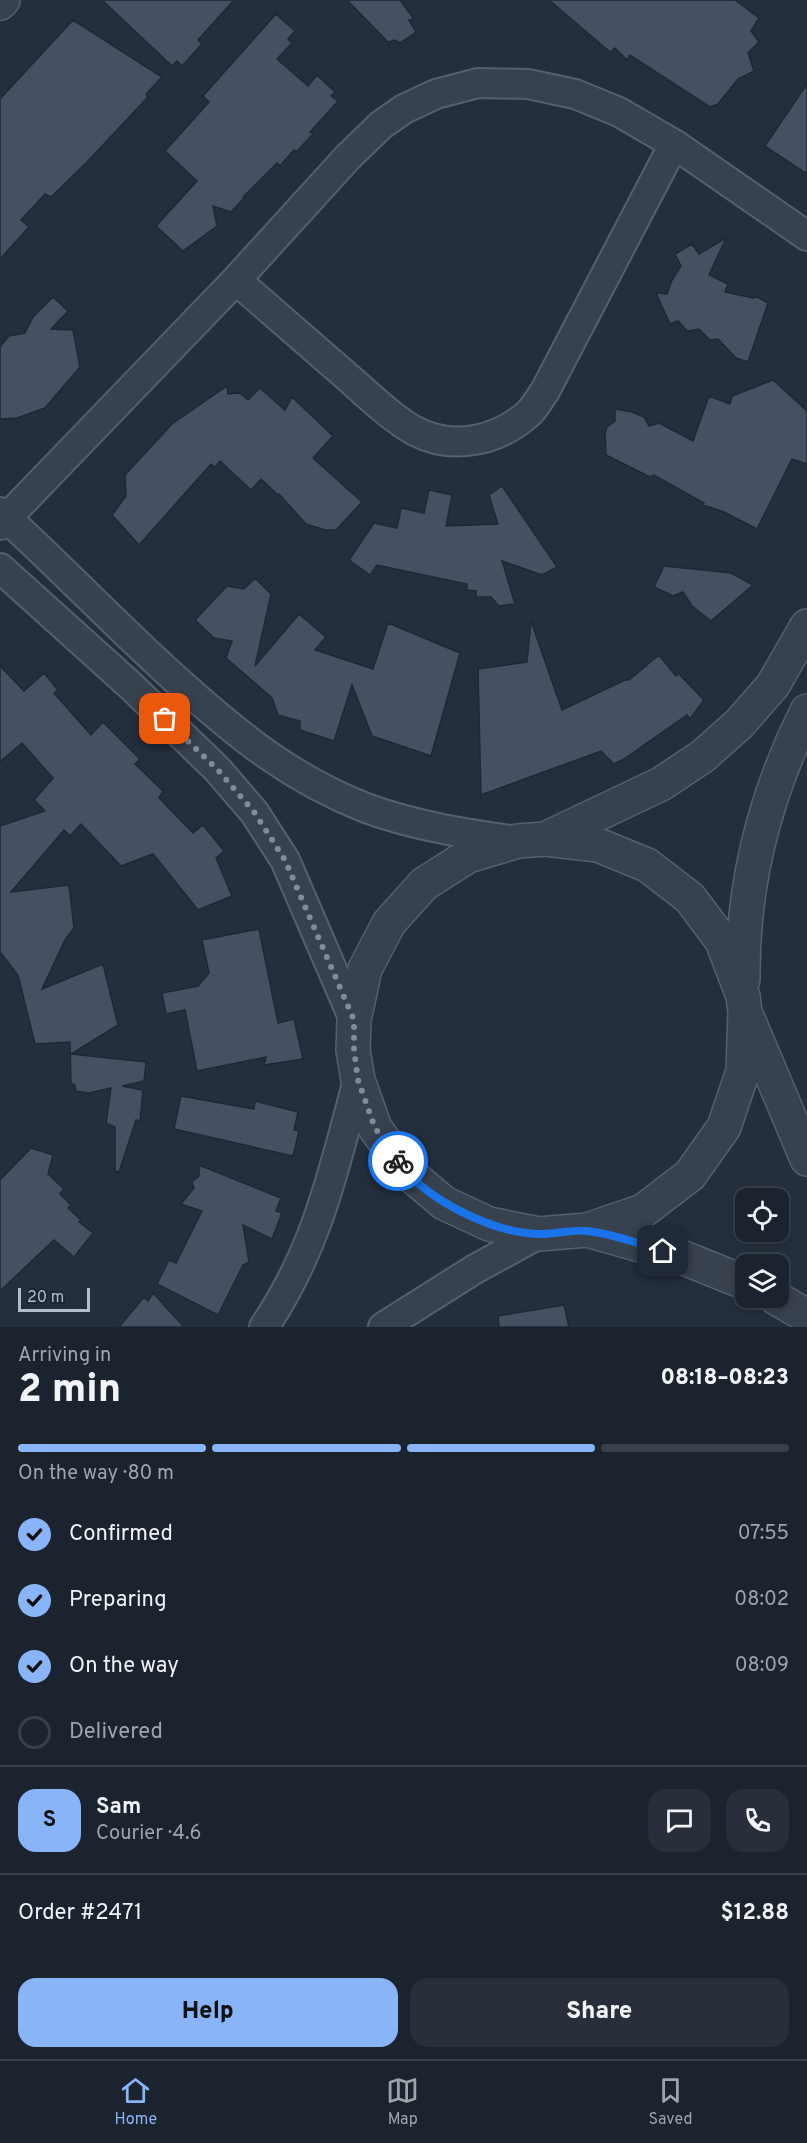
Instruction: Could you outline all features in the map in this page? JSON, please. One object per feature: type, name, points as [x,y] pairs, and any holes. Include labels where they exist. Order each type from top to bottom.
[{"type":"street","points":[[807,236],[674,144],[619,112],[575,94],[528,84],[478,83],[436,94],[404,109],[381,126],[348,157],[236,280],[2,518],[234,732],[276,762],[320,787],[367,808],[416,823],[531,840],[598,845],[647,865],[690,898],[722,941],[744,1004],[807,1159]]},
{"type":"street","points":[[236,280],[375,401],[415,431],[439,439],[464,442],[488,438],[511,427],[531,411],[545,391],[674,144]]},
{"type":"street","points":[[0,568],[131,686],[217,769],[254,812],[285,860],[354,1020]]},
{"type":"street","points":[[807,626],[773,685],[740,723],[703,756],[660,784],[531,840],[468,856],[424,885],[389,923],[365,969],[354,1020],[354,1050],[358,1080],[375,1128],[405,1170],[444,1203],[489,1224],[539,1234],[587,1230],[643,1211],[690,1175],[724,1127],[743,1071],[745,921],[756,848],[778,776],[807,711]]},
{"type":"street","points":[[264,1327],[301,1264],[318,1224],[358,1080]]},
{"type":"street","points":[[587,1230],[679,1256],[735,1279]]},
{"type":"street","points":[[383,1327],[475,1269],[539,1234]]},
{"type":"street","points":[[789,1306],[807,1316]]},
{"type":"building","points":[[102,0],[234,0],[198,40],[202,44],[182,66],[177,61],[172,66]]},
{"type":"building","points":[[347,0],[400,0],[414,19],[409,20],[416,32],[400,43],[395,40],[388,42]]},
{"type":"building","points":[[549,0],[735,0],[759,18],[751,31],[759,42],[748,53],[754,71],[738,79],[718,104],[710,107],[630,55],[627,60],[615,48],[610,52]]},
{"type":"building","points":[[276,14],[295,31],[288,39],[292,43],[277,59],[308,86],[317,75],[335,92],[331,96],[338,101],[310,132],[313,134],[297,151],[294,150],[280,166],[277,163],[231,212],[213,206],[217,226],[183,251],[156,226],[197,181],[165,151],[209,102],[203,96]]},
{"type":"building","points":[[73,20],[162,77],[146,94],[148,97],[86,163],[51,197],[45,194],[21,220],[29,227],[0,259],[0,99]]},
{"type":"building","points":[[807,84],[807,174],[765,146]]},
{"type":"building","points":[[726,238],[709,275],[728,284],[725,292],[757,297],[768,303],[748,362],[736,358],[718,339],[710,340],[699,329],[687,331],[678,321],[670,324],[656,293],[667,294],[681,266],[675,254],[692,244],[699,254]]},
{"type":"building","points":[[53,297],[68,311],[51,329],[73,330],[80,367],[45,408],[17,418],[0,419],[0,347],[9,336],[25,333],[33,317]]},
{"type":"building","points":[[773,380],[807,411],[807,464],[792,459],[757,529],[724,512],[703,505],[704,503],[654,475],[650,477],[606,455],[605,434],[607,427],[615,421],[615,409],[644,417],[649,426],[659,423],[693,441],[709,396],[730,404],[732,396]]},
{"type":"building","points":[[227,386],[228,394],[240,393],[248,400],[260,388],[285,410],[292,397],[333,436],[313,458],[362,502],[336,530],[325,530],[306,524],[279,494],[261,479],[251,490],[220,461],[215,467],[211,464],[139,545],[112,515],[126,496],[125,475],[172,424]]},
{"type":"building","points":[[502,486],[557,567],[542,575],[502,561],[515,604],[499,606],[491,597],[476,597],[476,591],[467,590],[467,584],[377,565],[370,575],[349,560],[374,523],[397,528],[401,508],[424,513],[429,490],[452,495],[446,526],[498,524],[489,495]]},
{"type":"building","points":[[664,566],[731,573],[753,585],[711,621],[692,606],[683,592],[673,596],[654,587]]},
{"type":"building","points":[[255,578],[271,594],[255,666],[299,614],[326,637],[315,650],[373,669],[388,623],[460,653],[431,756],[372,736],[352,685],[334,741],[300,730],[300,721],[278,715],[272,698],[226,658],[232,641],[214,638],[195,620],[227,586],[244,589]]},
{"type":"building","points":[[531,621],[562,710],[629,680],[659,655],[676,676],[679,674],[704,700],[690,719],[687,715],[614,764],[601,751],[481,795],[478,669],[527,662]]},
{"type":"building","points":[[0,666],[24,691],[44,673],[58,690],[54,693],[91,735],[103,722],[140,759],[135,764],[163,791],[159,798],[193,833],[203,825],[224,851],[216,858],[232,896],[198,910],[153,854],[121,866],[81,824],[70,836],[64,830],[11,892],[69,885],[74,928],[65,940],[42,989],[103,964],[118,1025],[71,1054],[146,1062],[144,1081],[122,1086],[143,1090],[140,1121],[136,1120],[119,1172],[115,1171],[115,1127],[106,1123],[111,1088],[89,1093],[76,1091],[75,1085],[71,1083],[70,1042],[35,1044],[18,975],[0,952],[0,826],[45,811],[34,800],[53,778],[22,743],[0,762]]},
{"type":"building","points":[[259,929],[278,1023],[294,1019],[303,1059],[264,1065],[266,1057],[197,1071],[185,1010],[166,1014],[162,993],[198,986],[209,973],[202,940]]},
{"type":"building","points":[[181,1096],[254,1109],[255,1101],[298,1112],[294,1130],[299,1131],[293,1156],[174,1129]]},
{"type":"building","points":[[31,1148],[53,1155],[48,1174],[64,1189],[60,1194],[71,1205],[68,1208],[81,1220],[79,1222],[93,1233],[74,1257],[54,1240],[0,1291],[0,1180]]},
{"type":"building","points":[[199,1165],[281,1198],[276,1211],[282,1213],[272,1239],[243,1225],[249,1262],[243,1265],[218,1315],[157,1284],[169,1260],[176,1263],[202,1211],[181,1204],[194,1188],[192,1182],[199,1176]]},
{"type":"building","points":[[153,1293],[184,1327],[119,1327],[144,1297],[148,1301]]},
{"type":"building","points":[[564,1305],[569,1327],[499,1327],[498,1316]]},
{"type":"way so far","points":[[165,719],[217,769],[254,812],[285,860],[354,1020],[354,1050],[358,1080],[375,1128],[398,1161]]},
{"type":"route","points":[[398,1161],[405,1170],[444,1203],[489,1224],[539,1234],[587,1230],[663,1251]]}]
